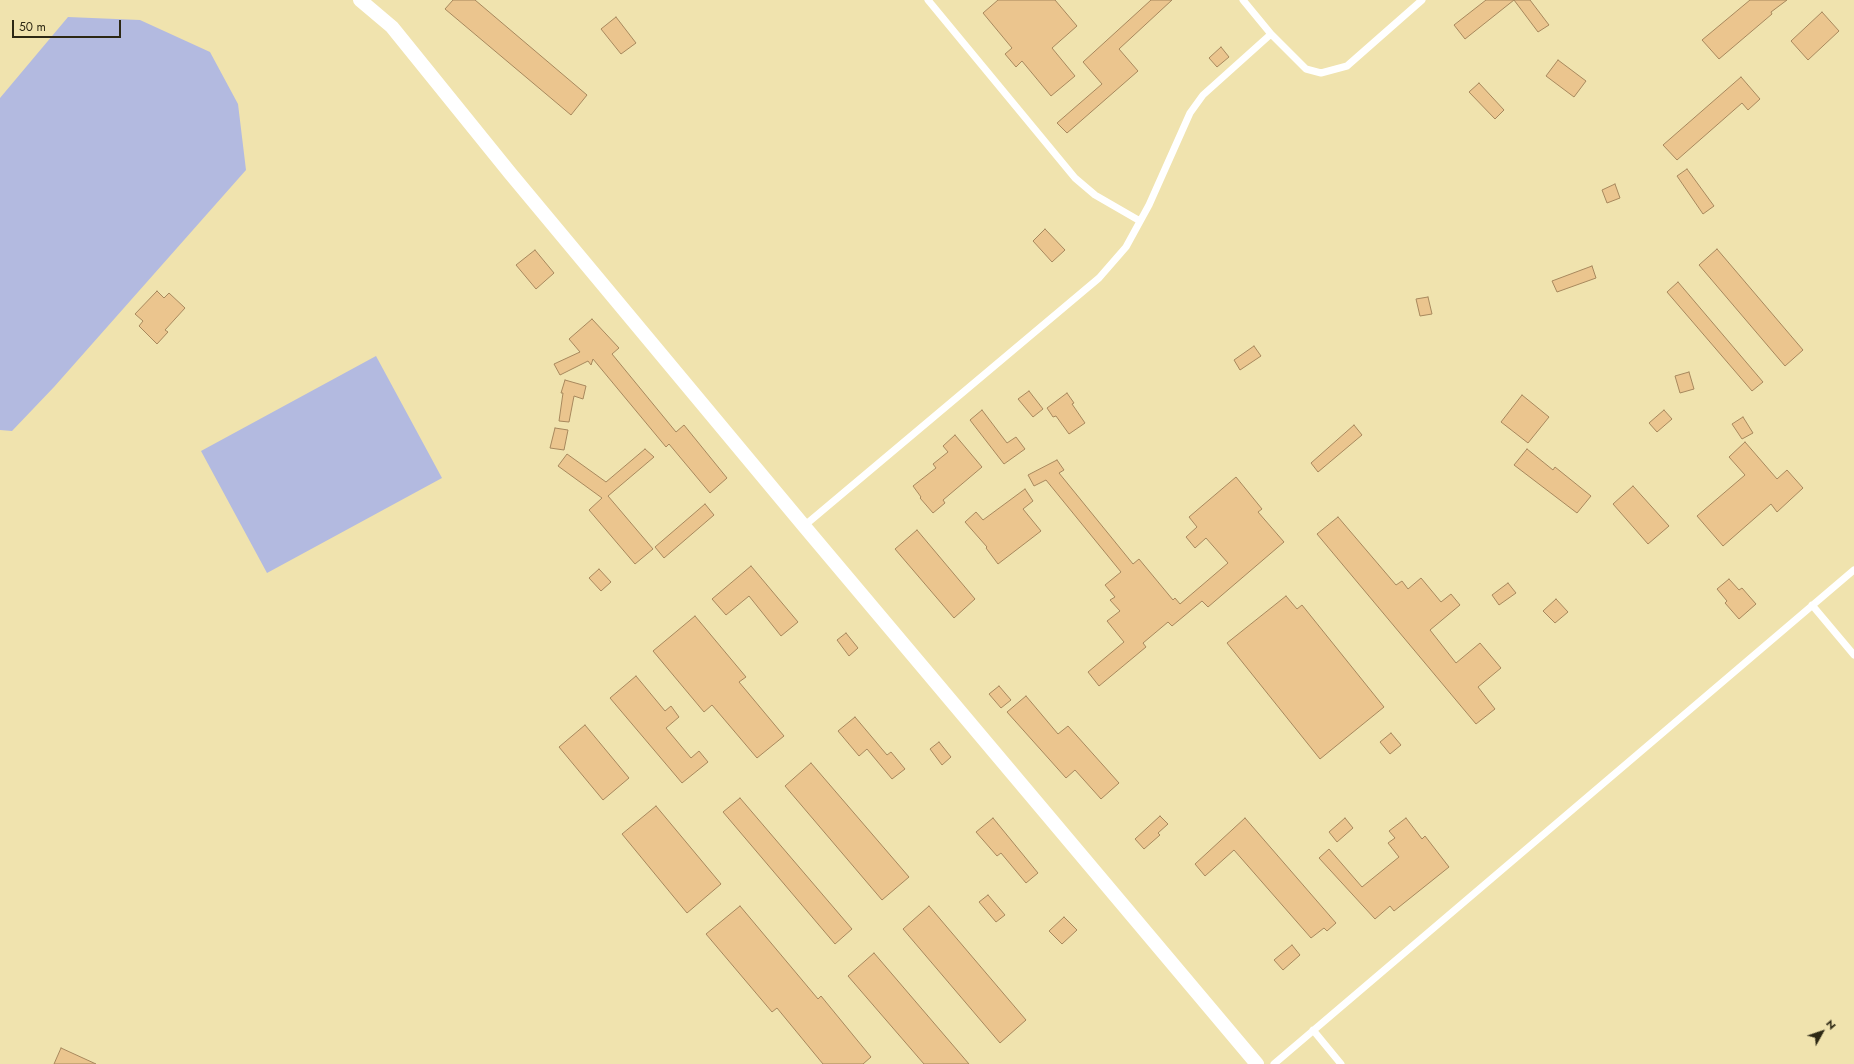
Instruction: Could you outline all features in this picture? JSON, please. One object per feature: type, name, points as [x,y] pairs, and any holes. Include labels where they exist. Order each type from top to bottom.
[{"type":"street","points":[[360,0],[392,26],[510,173],[804,526],[1257,1064]]},
{"type":"lane","points":[[928,0],[1075,178],[1095,195],[1140,221]]},
{"type":"lane","points":[[1244,0],[1271,34],[1306,69],[1321,73],[1347,66],[1422,0]]},
{"type":"lane","points":[[804,526],[1099,278],[1126,247],[1149,205],[1190,113],[1203,95],[1271,34]]},
{"type":"lane","points":[[1274,1064],[1854,570]]},
{"type":"lane","points":[[1812,605],[1854,655]]},
{"type":"lane","points":[[1313,1030],[1341,1064]]},
{"type":"shaded area","points":[[68,17],[140,20],[210,52],[238,104],[246,170],[54,387],[12,431],[0,430],[0,98]]},
{"type":"shaded area","points":[[376,356],[442,478],[267,573],[201,451]]},
{"type":"building","points":[[453,0],[475,0],[587,95],[571,115],[445,9]]},
{"type":"building","points":[[998,0],[1055,0],[1077,26],[1052,48],[1075,76],[1051,96],[1022,61],[1016,67],[1005,54],[1012,48],[983,13]]},
{"type":"building","points":[[1151,0],[1172,0],[1119,49],[1138,71],[1067,133],[1057,123],[1102,84],[1083,62]]},
{"type":"building","points":[[1486,0],[1514,0],[1465,39],[1454,25]]},
{"type":"building","points":[[1514,0],[1530,0],[1549,25],[1538,32]]},
{"type":"building","points":[[1750,0],[1787,0],[1771,12],[1772,14],[1719,59],[1702,40]]},
{"type":"building","points":[[1822,12],[1839,31],[1808,60],[1791,41]]},
{"type":"building","points":[[616,17],[636,43],[621,54],[601,29]]},
{"type":"building","points":[[1221,47],[1229,57],[1217,67],[1209,58]]},
{"type":"building","points":[[1558,60],[1586,81],[1574,97],[1546,76]]},
{"type":"building","points":[[1741,77],[1760,99],[1748,110],[1742,103],[1677,160],[1663,145]]},
{"type":"building","points":[[1479,83],[1504,110],[1495,119],[1469,92]]},
{"type":"building","points":[[1687,169],[1714,206],[1703,214],[1677,176]]},
{"type":"building","points":[[1615,184],[1620,198],[1607,203],[1602,190]]},
{"type":"building","points":[[1045,229],[1065,250],[1052,262],[1033,241]]},
{"type":"building","points":[[1717,249],[1803,350],[1785,366],[1699,265]]},
{"type":"building","points":[[535,250],[554,273],[536,289],[516,265]]},
{"type":"building","points":[[1592,266],[1596,278],[1557,292],[1552,281]]},
{"type":"building","points":[[1678,282],[1763,382],[1752,391],[1667,292]]},
{"type":"building","points":[[157,291],[164,298],[169,293],[185,308],[165,330],[168,332],[157,344],[139,326],[143,321],[135,314]]},
{"type":"building","points":[[1428,297],[1432,314],[1420,316],[1416,299]]},
{"type":"building","points":[[592,319],[619,348],[612,354],[676,432],[684,425],[727,478],[710,493],[669,444],[666,447],[593,359],[591,365],[588,361],[560,375],[554,364],[580,352],[569,339]]},
{"type":"building","points":[[1254,346],[1261,356],[1240,370],[1234,360]]},
{"type":"building","points":[[1689,372],[1694,389],[1680,393],[1675,376]]},
{"type":"building","points":[[565,380],[586,386],[583,399],[574,396],[569,422],[559,421],[563,393],[561,393]]},
{"type":"building","points":[[1029,391],[1043,409],[1033,417],[1018,399]]},
{"type":"building","points":[[1067,393],[1074,403],[1072,404],[1085,423],[1069,434],[1056,416],[1053,417],[1047,408]]},
{"type":"building","points":[[1522,395],[1549,417],[1528,443],[1501,422]]},
{"type":"building","points":[[982,410],[1007,443],[1016,437],[1025,449],[1004,464],[970,420]]},
{"type":"building","points":[[1664,410],[1672,419],[1657,432],[1649,423]]},
{"type":"building","points":[[1743,417],[1753,433],[1742,439],[1732,424]]},
{"type":"building","points":[[1354,425],[1362,435],[1318,472],[1311,463]]},
{"type":"building","points":[[555,428],[568,430],[564,450],[550,448]]},
{"type":"building","points":[[955,435],[982,467],[943,500],[945,503],[933,513],[920,498],[921,497],[913,486],[936,468],[933,464],[948,452],[943,446]]},
{"type":"building","points":[[1745,442],[1777,479],[1787,470],[1803,488],[1777,512],[1771,504],[1723,546],[1697,516],[1745,475],[1729,457]]},
{"type":"building","points":[[645,449],[654,457],[608,496],[653,549],[635,564],[589,510],[602,498],[558,466],[567,454],[606,482]]},
{"type":"building","points":[[1527,449],[1553,470],[1555,467],[1591,496],[1577,513],[1514,465]]},
{"type":"building","points":[[1057,460],[1064,470],[1059,473],[1133,564],[1139,559],[1173,600],[1175,598],[1180,604],[1228,563],[1206,538],[1195,548],[1186,537],[1197,527],[1189,517],[1236,477],[1262,509],[1258,512],[1284,542],[1208,607],[1202,601],[1172,626],[1168,622],[1143,643],[1146,647],[1099,686],[1088,672],[1124,642],[1107,621],[1120,611],[1110,600],[1115,597],[1105,585],[1121,572],[1046,480],[1034,486],[1028,475]]},
{"type":"building","points":[[1633,486],[1669,526],[1648,544],[1613,504]]},
{"type":"building","points":[[1025,489],[1033,501],[1023,509],[1041,531],[998,564],[986,548],[987,547],[965,522],[976,512],[983,520]]},
{"type":"building","points":[[705,504],[714,515],[664,558],[655,547]]},
{"type":"building","points":[[1338,517],[1396,585],[1402,581],[1408,589],[1421,578],[1441,602],[1451,594],[1460,605],[1430,630],[1456,663],[1480,643],[1501,668],[1478,687],[1495,709],[1476,724],[1317,534]]},
{"type":"building","points":[[917,530],[975,599],[954,618],[895,549]]},
{"type":"building","points":[[751,566],[798,622],[781,636],[749,596],[726,615],[712,599]]},
{"type":"building","points":[[599,569],[611,582],[601,591],[589,578]]},
{"type":"building","points":[[1729,579],[1739,590],[1742,588],[1756,604],[1739,619],[1725,603],[1727,601],[1717,589]]},
{"type":"building","points":[[1508,583],[1516,593],[1499,605],[1492,595]]},
{"type":"building","points":[[1286,596],[1297,609],[1302,605],[1384,707],[1320,759],[1227,643]]},
{"type":"building","points":[[1556,599],[1568,612],[1555,623],[1543,611]]},
{"type":"building","points":[[695,616],[746,677],[739,682],[784,736],[757,758],[712,705],[704,712],[653,651]]},
{"type":"building","points":[[846,633],[858,648],[849,656],[837,640]]},
{"type":"building","points":[[636,676],[665,711],[671,706],[679,717],[666,728],[691,758],[699,751],[708,762],[682,783],[610,698]]},
{"type":"building","points":[[999,686],[1011,700],[1001,708],[989,694]]},
{"type":"building","points":[[1026,696],[1058,734],[1068,726],[1119,783],[1101,799],[1075,770],[1066,778],[1007,712]]},
{"type":"building","points":[[855,717],[887,755],[891,752],[905,769],[892,779],[867,749],[859,756],[838,731]]},
{"type":"building","points":[[585,725],[629,778],[603,800],[559,747]]},
{"type":"building","points":[[1391,733],[1401,745],[1390,754],[1380,742]]},
{"type":"building","points":[[939,742],[951,757],[942,765],[930,749]]},
{"type":"building","points":[[811,763],[909,877],[882,900],[785,786]]},
{"type":"building","points":[[740,798],[852,929],[835,944],[723,812]]},
{"type":"building","points":[[656,806],[721,884],[687,913],[622,834]]},
{"type":"building","points":[[1160,816],[1168,824],[1158,833],[1160,835],[1144,849],[1135,839]]},
{"type":"building","points":[[993,818],[1038,873],[1026,883],[1001,853],[997,856],[976,832]]},
{"type":"building","points":[[1245,818],[1336,923],[1327,931],[1324,928],[1311,938],[1234,850],[1205,876],[1195,864]]},
{"type":"building","points":[[1345,818],[1353,828],[1337,842],[1329,832]]},
{"type":"building","points":[[1406,818],[1422,839],[1425,836],[1449,867],[1394,911],[1390,906],[1375,919],[1319,858],[1329,849],[1362,887],[1399,857],[1388,843],[1395,838],[1389,831]]},
{"type":"building","points":[[988,895],[1005,915],[996,922],[979,902]]},
{"type":"building","points":[[740,906],[818,999],[821,996],[871,1057],[863,1064],[823,1064],[777,1008],[772,1012],[706,934]]},
{"type":"building","points":[[929,906],[1026,1020],[1000,1043],[903,929]]},
{"type":"building","points":[[1064,917],[1077,930],[1062,944],[1049,931]]},
{"type":"building","points":[[1292,945],[1300,955],[1283,970],[1274,960]]},
{"type":"building","points":[[874,953],[969,1064],[924,1064],[848,976]]},
{"type":"building","points":[[61,1048],[96,1064],[54,1064]]}]
